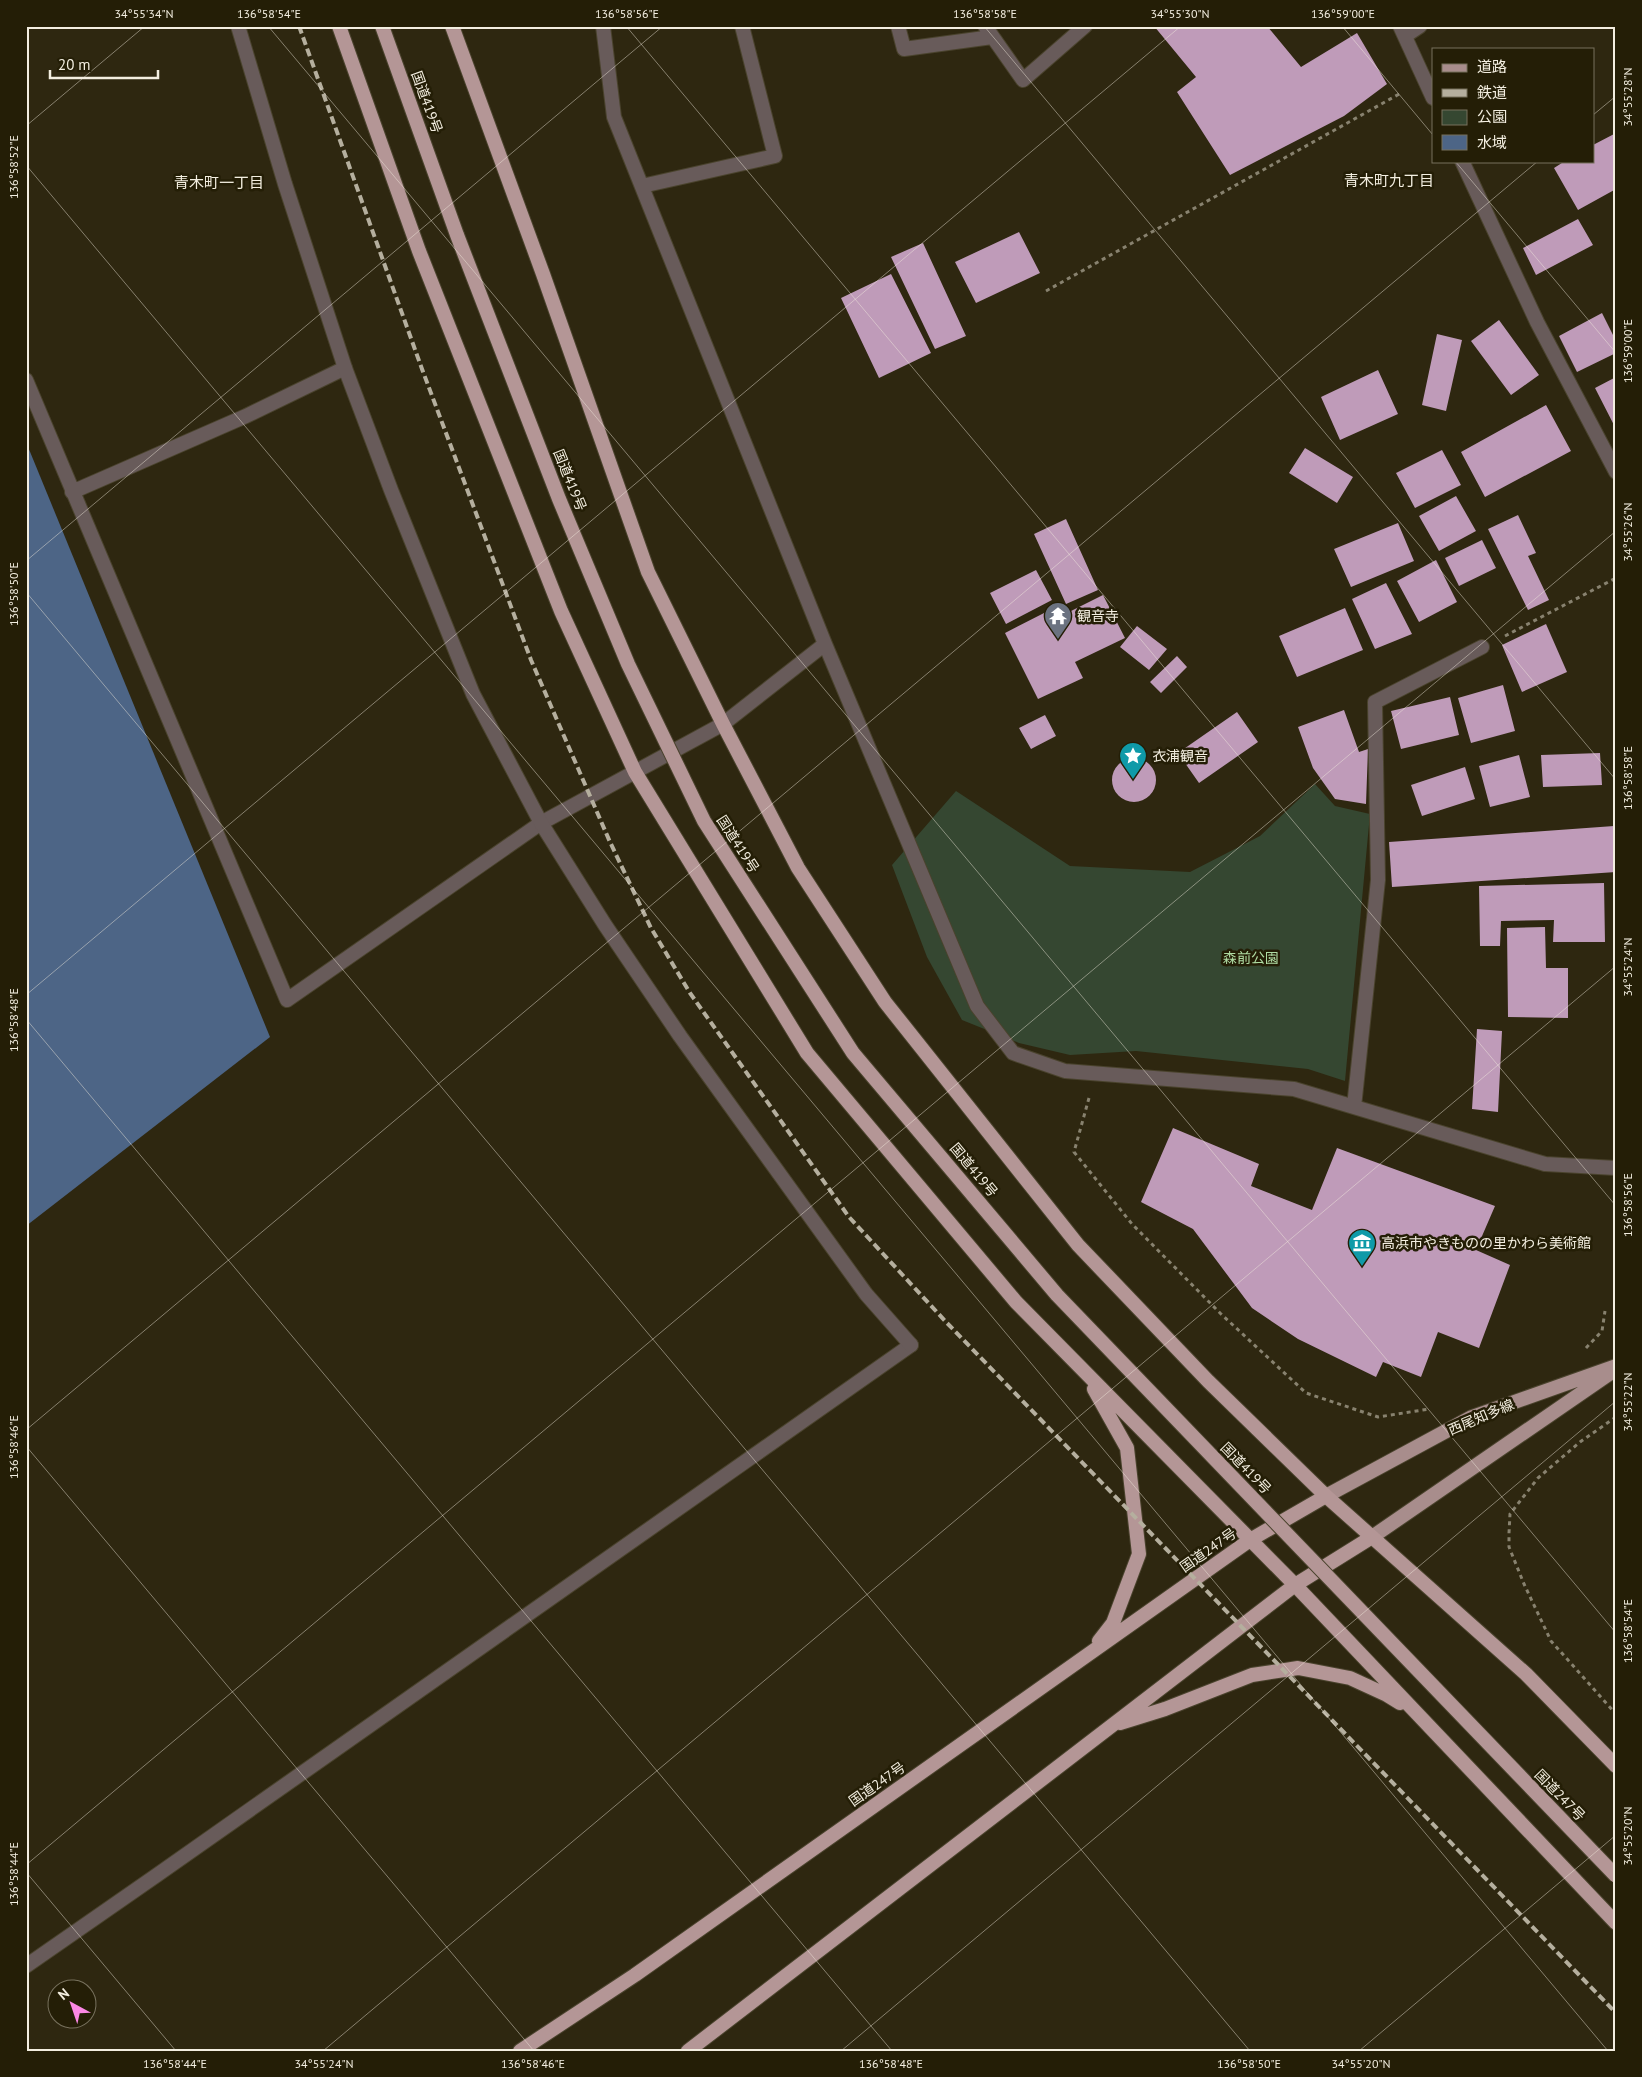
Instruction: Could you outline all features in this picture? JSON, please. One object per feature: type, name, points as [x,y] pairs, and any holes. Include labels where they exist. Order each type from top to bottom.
[{"type":"highway","points":[[339,26],[419,251],[557,602],[635,772],[807,1053],[1016,1302],[1250,1540]]},
{"type":"highway","name":"国道419号","points":[[382,26],[457,234],[559,499],[628,664],[704,821],[853,1053],[1058,1294],[1294,1542]]},
{"type":"highway","points":[[452,26],[543,274],[648,572],[723,724],[798,868],[885,1002],[1078,1245],[1208,1382],[1326,1496],[1526,1674],[1616,1766]]},
{"type":"highway","points":[[1084,1371],[1128,1448],[1139,1554],[1113,1624],[1088,1655]]},
{"type":"highway","name":"国道247号","points":[[520,2051],[643,1969],[1250,1540],[1326,1496]]},
{"type":"highway","points":[[688,2051],[1295,1585],[1372,1538]]},
{"type":"highway","name":"国道247号","points":[[1250,1540],[1421,1718]]},
{"type":"highway","name":"国道247号","points":[[1294,1542],[1616,1876]]},
{"type":"highway","points":[[1111,1726],[1165,1709],[1252,1675],[1298,1668],[1350,1678],[1387,1695],[1421,1718],[1616,1923]]},
{"type":"main road","name":"西尾知多線","points":[[1326,1496],[1472,1417],[1616,1368]]},
{"type":"main road","name":"西尾知多線","points":[[1372,1538],[1616,1368]]},
{"type":"street","points":[[26,1966],[911,1345],[866,1294],[680,1036],[605,925],[541,823],[473,694],[391,490],[345,368],[285,184],[238,26]]},
{"type":"street","points":[[603,26],[614,117],[826,644],[977,1006],[1013,1052],[1065,1071],[1294,1089],[1545,1164],[1616,1168]]},
{"type":"street","points":[[642,186],[774,156],[742,26]]},
{"type":"street","points":[[898,26],[904,49],[988,31],[1023,80],[1085,26]]},
{"type":"street","points":[[1420,26],[1402,31],[1432,96]]},
{"type":"street","points":[[1462,162],[1537,322],[1616,472]]},
{"type":"street","points":[[72,492],[246,416],[345,368]]},
{"type":"street","points":[[26,380],[287,1000],[541,823],[723,724],[826,644]]},
{"type":"street","points":[[1354,1107],[1378,880],[1375,702],[1482,647]]},
{"type":"path","points":[[1046,291],[1358,118],[1424,79]]},
{"type":"path","points":[[1482,647],[1616,578]]},
{"type":"path","points":[[1096,1073],[1074,1152],[1132,1224],[1220,1313],[1306,1393],[1378,1417],[1433,1409]]},
{"type":"path","points":[[1584,1350],[1602,1331],[1605,1311]]},
{"type":"path","points":[[1616,1417],[1580,1442],[1538,1478],[1510,1514],[1509,1533],[1510,1547],[1520,1575],[1552,1641],[1616,1714]]},
{"type":"green space","name":"森前公園","points":[[1315,784],[1335,806],[1370,814],[1345,1081],[1308,1069],[1136,1051],[1070,1055],[1019,1043],[962,1020],[927,957],[892,865],[956,791],[1070,866],[1190,872],[1260,836]]},
{"type":"water","points":[[26,442],[270,1037],[26,1226]]},
{"type":"building","points":[[1154,26],[1267,26],[1301,67],[1357,33],[1387,84],[1344,116],[1230,175],[1177,92],[1196,77]]},
{"type":"building","points":[[1616,133],[1616,189],[1578,210],[1554,168],[1563,162],[1594,162],[1594,144]]},
{"type":"building","points":[[1578,219],[1593,245],[1536,275],[1523,248]]},
{"type":"building","points":[[1019,232],[1040,273],[976,303],[955,262]]},
{"type":"building","points":[[923,243],[966,336],[935,349],[891,257]]},
{"type":"building","points":[[891,274],[931,353],[879,378],[841,298]]},
{"type":"building","points":[[1602,313],[1616,341],[1616,353],[1577,372],[1559,336]]},
{"type":"building","points":[[1499,320],[1539,375],[1511,395],[1471,341]]},
{"type":"building","points":[[1437,334],[1462,340],[1446,411],[1422,405]]},
{"type":"building","points":[[1378,370],[1398,414],[1340,440],[1321,397]]},
{"type":"building","points":[[1616,377],[1616,429],[1595,388]]},
{"type":"building","points":[[1546,405],[1571,451],[1485,497],[1461,452]]},
{"type":"building","points":[[1305,448],[1353,477],[1337,503],[1289,473]]},
{"type":"building","points":[[1442,450],[1461,485],[1415,508],[1396,473]]},
{"type":"building","points":[[1456,496],[1476,531],[1439,551],[1419,516]]},
{"type":"building","points":[[1518,515],[1536,553],[1528,556],[1549,600],[1528,610],[1488,529]]},
{"type":"building","points":[[1066,519],[1098,590],[1066,604],[1034,534]]},
{"type":"building","points":[[1398,523],[1414,561],[1351,587],[1334,549]]},
{"type":"building","points":[[1482,540],[1496,568],[1459,586],[1445,558]]},
{"type":"building","points":[[1436,560],[1457,602],[1419,622],[1397,581]]},
{"type":"building","points":[[1036,570],[1052,600],[1006,624],[990,593]]},
{"type":"building","points":[[1386,583],[1412,634],[1375,649],[1352,599]]},
{"type":"building","points":[[1103,595],[1125,638],[1075,662],[1083,678],[1038,699],[1005,633],[1048,611],[1053,620]]},
{"type":"building","points":[[1345,608],[1363,650],[1297,677],[1279,636]]},
{"type":"building","points":[[1546,624],[1567,672],[1522,692],[1502,645]]},
{"type":"building","points":[[1137,626],[1167,649],[1149,670],[1120,647]]},
{"type":"building","points":[[1177,656],[1187,667],[1161,693],[1150,682]]},
{"type":"building","points":[[1503,685],[1515,731],[1471,743],[1458,698]]},
{"type":"building","points":[[1450,697],[1459,735],[1401,749],[1391,711]]},
{"type":"building","points":[[1344,710],[1359,752],[1368,749],[1366,804],[1335,799],[1313,768],[1298,727]]},
{"type":"building","points":[[1237,712],[1258,742],[1199,783],[1178,753]]},
{"type":"building","points":[[1045,715],[1056,736],[1031,749],[1019,728]]},
{"type":"building","points":[[1600,753],[1602,785],[1543,787],[1541,755]]},
{"type":"building","points":[[1519,755],[1530,797],[1490,807],[1479,766]]},
{"type":"building","points":[[1130,758],[1138,758],[1150,764],[1156,780],[1150,796],[1138,802],[1130,802],[1118,796],[1112,784],[1112,776],[1118,764]]},
{"type":"building","points":[[1465,767],[1475,799],[1422,816],[1411,785]]},
{"type":"building","points":[[1614,826],[1616,872],[1392,887],[1389,842]]},
{"type":"building","points":[[1604,883],[1605,942],[1553,942],[1554,920],[1501,921],[1500,946],[1480,946],[1479,886]]},
{"type":"building","points":[[1545,927],[1546,968],[1568,968],[1568,1018],[1508,1017],[1507,928]]},
{"type":"building","points":[[1477,1029],[1502,1031],[1498,1112],[1472,1109]]},
{"type":"building","points":[[1173,1128],[1259,1164],[1251,1186],[1312,1210],[1337,1148],[1495,1206],[1476,1250],[1510,1265],[1479,1348],[1438,1332],[1421,1377],[1383,1362],[1376,1377],[1298,1339],[1252,1308],[1193,1229],[1141,1202]]},
{"type":"railway","points":[[299,26],[422,369],[531,660],[610,842],[651,928],[690,993],[849,1217],[947,1323],[1616,2013]]},
{"type":"place","name":"観音寺","points":[[1058,640]]},
{"type":"place","name":"衣浦観音","points":[[1133,780]]},
{"type":"place","name":"高浜市やきものの里かわら美術館","points":[[1362,1267]]},
{"type":"district","name":"青木町九丁目","points":[[1389,180]]},
{"type":"district","name":"青木町一丁目","points":[[219,182]]}]
